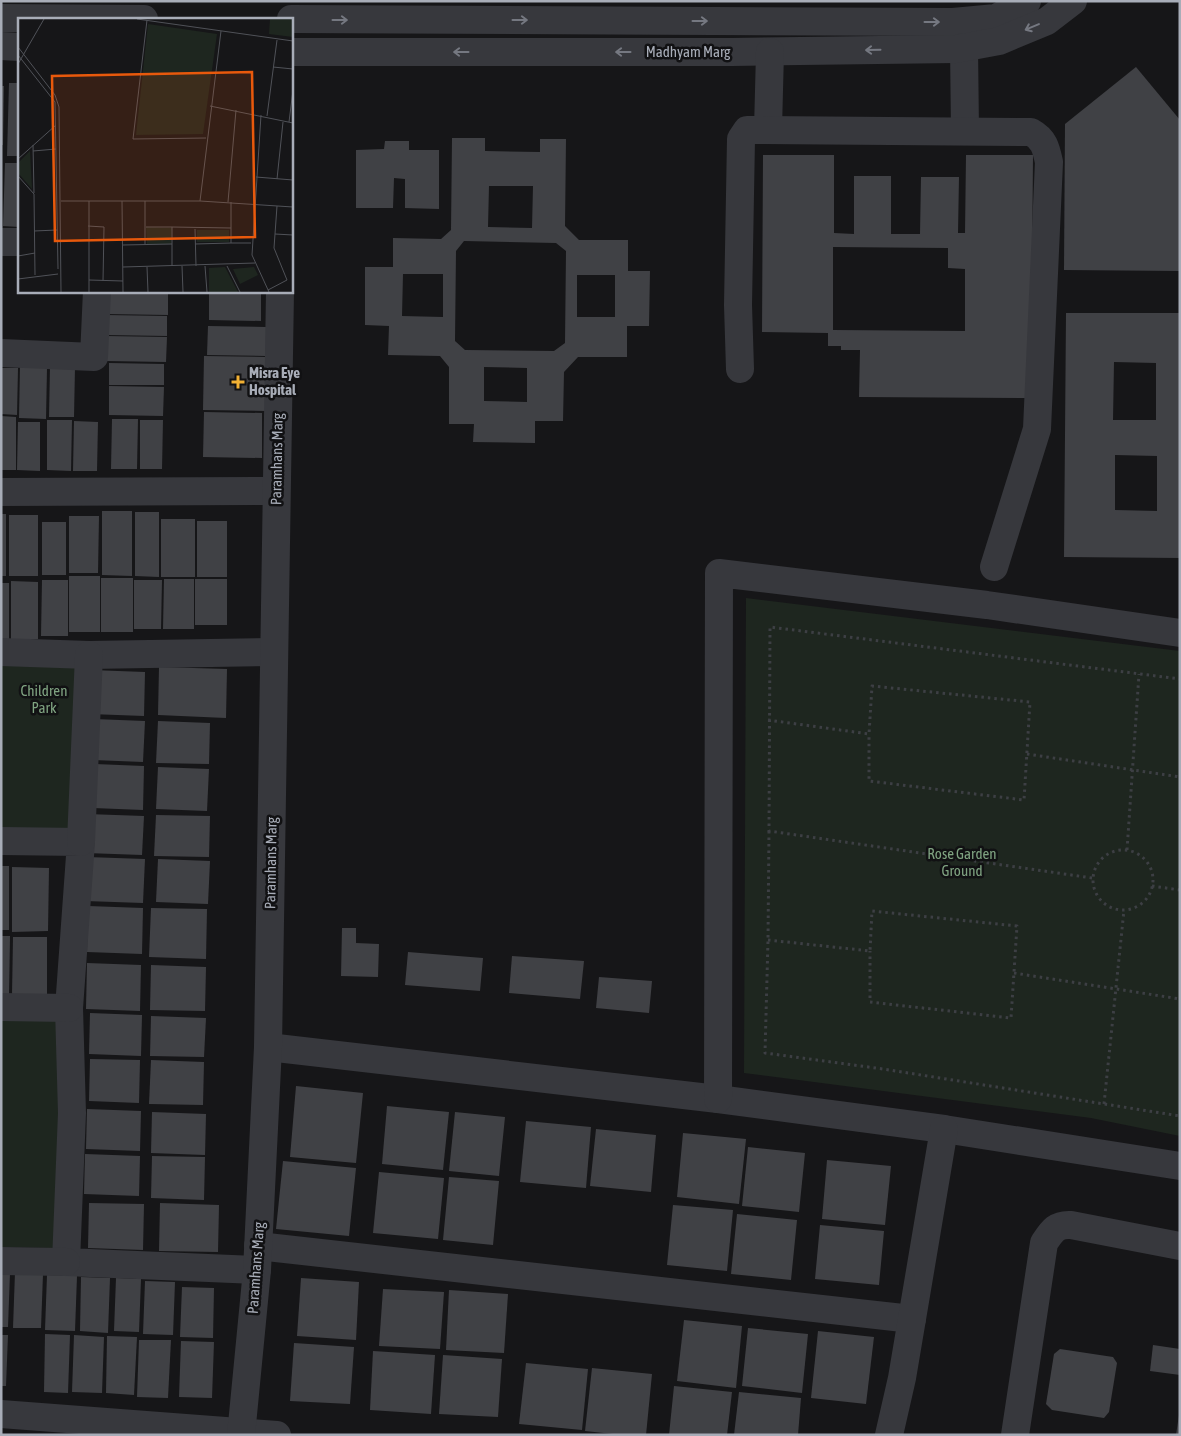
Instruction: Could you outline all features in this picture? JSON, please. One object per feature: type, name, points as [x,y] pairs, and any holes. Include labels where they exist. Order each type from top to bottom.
[{"type":"street","points":[[1,18],[73,18],[73,1]]},
{"type":"street","name":"Madhyam Marg","points":[[292,19],[657,11],[820,11],[954,22],[996,18],[1027,1]]},
{"type":"street","name":"Madhyam Marg","points":[[292,52],[770,52],[964,47],[999,41],[1047,21],[1073,1]]},
{"type":"street","points":[[1,46],[18,47]]},
{"type":"street","points":[[964,47],[965,131]]},
{"type":"street","points":[[768,129],[770,52]]},
{"type":"street","points":[[740,369],[738,305],[741,139],[747,130],[1031,132],[1041,138],[1046,148],[1049,162],[1037,428],[994,567]]},
{"type":"street","points":[[1,242],[18,242]]},
{"type":"street","points":[[1,353],[94,357],[97,292]]},
{"type":"street","name":"Paramhans Marg","points":[[241,1433],[258,1258],[268,1047],[280,292]]},
{"type":"street","points":[[1,492],[276,491]]},
{"type":"street","points":[[718,1099],[719,573],[987,606],[1180,633]]},
{"type":"street","points":[[1,652],[89,655],[274,652]]},
{"type":"street","points":[[66,1262],[72,1113],[69,1008],[82,842],[89,655]]},
{"type":"street","points":[[1,841],[82,842]]},
{"type":"street","points":[[1,1008],[69,1008]]},
{"type":"street","points":[[268,1047],[718,1099],[944,1129],[1180,1166]]},
{"type":"street","points":[[889,1435],[902,1378],[944,1129]]},
{"type":"street","points":[[1015,1435],[1044,1243],[1052,1231],[1062,1225],[1071,1225],[1180,1246]]},
{"type":"street","points":[[1,1261],[66,1262],[258,1258],[912,1318]]},
{"type":"street","points":[[1,1414],[277,1435]]},
{"type":"path","points":[[1180,679],[770,627],[768,940],[765,1053],[883,1069],[1180,1116]]},
{"type":"path","points":[[1127,850],[1139,674]]},
{"type":"path","points":[[872,686],[1030,702],[1024,800],[869,781],[869,734],[872,686]]},
{"type":"path","points":[[768,720],[869,734]]},
{"type":"path","points":[[1027,754],[1180,777]]},
{"type":"path","points":[[769,831],[1092,878]]},
{"type":"path","points":[[1117,850],[1127,850],[1136,852],[1150,866],[1153,876],[1152,886],[1149,895],[1134,908],[1114,909],[1104,904],[1098,897],[1093,888],[1092,878],[1100,859],[1108,853],[1117,850]]},
{"type":"path","points":[[1152,886],[1180,890]]},
{"type":"path","points":[[1104,1104],[1124,910]]},
{"type":"path","points":[[872,911],[1017,926],[1011,1018],[870,1002],[870,951],[872,911]]},
{"type":"path","points":[[768,940],[870,951]]},
{"type":"path","points":[[1014,972],[1180,999]]},
{"type":"green space","name":"Rose Garden Ground","points":[[746,598],[1180,651],[1180,1136],[1091,1118],[744,1073]]},
{"type":"green space","name":"Children Park","points":[[89,655],[75,841],[1,837],[1,658]]},
{"type":"green space","points":[[1,1018],[60,1019],[56,1248],[1,1247]]},
{"type":"building","points":[[1136,67],[1180,120],[1180,271],[1064,270],[1065,124]]},
{"type":"building","points":[[9,83],[18,83],[18,156],[7,156]]},
{"type":"building","points":[[1,86],[4,86],[3,145],[1,145]]},
{"type":"building","points":[[452,138],[485,138],[485,151],[540,152],[540,139],[566,139],[565,226],[579,240],[628,240],[628,271],[650,271],[649,326],[627,326],[627,357],[578,357],[564,372],[563,421],[535,421],[535,443],[473,442],[474,424],[449,424],[449,367],[440,356],[388,355],[389,326],[365,325],[365,267],[393,267],[393,238],[441,239],[451,230]],"holes":[[[489,186],[533,186],[532,228],[488,227]],[[464,241],[556,243],[566,251],[565,343],[554,351],[465,350],[455,341],[456,251]],[[403,274],[443,274],[443,317],[402,316]],[[577,275],[615,275],[615,317],[577,317]],[[484,367],[527,368],[527,402],[484,401]]]},
{"type":"building","points":[[385,141],[409,141],[409,150],[439,150],[439,209],[405,208],[405,179],[394,178],[393,208],[356,208],[356,150],[384,149]]},
{"type":"building","points":[[763,155],[834,155],[834,233],[854,234],[854,176],[891,176],[891,234],[920,234],[921,177],[959,177],[958,233],[965,233],[966,155],[1033,155],[1031,398],[859,397],[860,350],[841,350],[841,346],[828,346],[828,333],[762,332]],"holes":[[[833,247],[948,248],[948,268],[965,269],[965,331],[833,330]]]},
{"type":"building","points":[[5,163],[18,163],[18,227],[3,226]]},
{"type":"building","points":[[106,292],[168,293],[168,315],[106,314]]},
{"type":"building","points":[[209,292],[261,292],[261,321],[209,320]]},
{"type":"building","points":[[1066,313],[1180,313],[1180,558],[1064,557]],"holes":[[[1114,362],[1156,363],[1156,420],[1113,420]],[[1115,455],[1157,456],[1157,511],[1115,510]]]},
{"type":"building","points":[[106,315],[167,316],[167,336],[106,335]]},
{"type":"building","points":[[208,326],[266,327],[266,356],[207,355]]},
{"type":"building","points":[[106,336],[167,337],[166,362],[106,361]]},
{"type":"building","points":[[204,356],[266,357],[265,411],[203,410]]},
{"type":"building","points":[[109,363],[164,364],[164,385],[109,385]]},
{"type":"building","points":[[20,367],[47,368],[46,419],[19,418]]},
{"type":"building","points":[[50,367],[75,367],[74,417],[49,417]]},
{"type":"building","points":[[1,368],[18,368],[17,415],[1,414]]},
{"type":"building","points":[[109,386],[164,387],[163,416],[109,415]]},
{"type":"building","points":[[204,412],[262,413],[262,458],[203,457]]},
{"type":"building","points":[[1,416],[16,417],[16,470],[1,470]]},
{"type":"building","points":[[112,419],[138,419],[137,469],[111,469]]},
{"type":"building","points":[[47,420],[72,420],[71,471],[47,470]]},
{"type":"building","points":[[140,420],[163,420],[162,469],[140,469]]},
{"type":"building","points":[[74,421],[98,422],[97,471],[73,471]]},
{"type":"building","points":[[18,422],[40,422],[40,471],[17,470]]},
{"type":"building","points":[[102,511],[132,511],[132,576],[102,575]]},
{"type":"building","points":[[135,512],[159,512],[159,577],[135,576]]},
{"type":"building","points":[[1,514],[6,514],[6,576],[1,576]]},
{"type":"building","points":[[9,515],[38,515],[38,576],[9,576]]},
{"type":"building","points":[[69,516],[99,516],[98,573],[69,573]]},
{"type":"building","points":[[161,519],[195,519],[195,577],[161,577]]},
{"type":"building","points":[[197,521],[227,521],[227,577],[197,577]]},
{"type":"building","points":[[42,522],[66,522],[66,575],[42,575]]},
{"type":"building","points":[[69,576],[100,576],[100,632],[69,632]]},
{"type":"building","points":[[101,578],[133,578],[133,632],[101,632]]},
{"type":"building","points":[[164,579],[194,579],[194,629],[163,629]]},
{"type":"building","points":[[195,579],[227,579],[227,625],[195,625]]},
{"type":"building","points":[[42,580],[68,580],[68,636],[41,636]]},
{"type":"building","points":[[134,580],[162,580],[161,629],[134,629]]},
{"type":"building","points":[[11,581],[38,582],[38,639],[11,639]]},
{"type":"building","points":[[1,583],[9,583],[9,640],[1,640]]},
{"type":"building","points":[[159,667],[227,669],[226,718],[158,715]]},
{"type":"building","points":[[91,670],[145,672],[144,716],[90,714]]},
{"type":"building","points":[[94,719],[145,721],[143,762],[93,760]]},
{"type":"building","points":[[158,721],[210,723],[209,764],[156,763]]},
{"type":"building","points":[[95,764],[144,766],[143,810],[93,808]]},
{"type":"building","points":[[158,767],[209,769],[207,811],[156,809]]},
{"type":"building","points":[[87,814],[144,816],[142,855],[86,853]]},
{"type":"building","points":[[156,815],[210,816],[209,857],[154,856]]},
{"type":"building","points":[[87,857],[145,859],[143,903],[85,901]]},
{"type":"building","points":[[158,859],[210,861],[208,904],[156,902]]},
{"type":"building","points":[[1,866],[9,866],[9,930],[1,930]]},
{"type":"building","points":[[12,867],[49,868],[48,931],[12,932]]},
{"type":"building","points":[[88,906],[143,908],[142,954],[87,952]]},
{"type":"building","points":[[151,908],[207,909],[206,959],[149,957]]},
{"type":"building","points":[[342,928],[356,928],[356,943],[379,944],[378,977],[341,976]]},
{"type":"building","points":[[1,936],[10,936],[9,995],[1,995]]},
{"type":"building","points":[[13,937],[47,937],[47,995],[12,995]]},
{"type":"building","points":[[408,952],[483,958],[480,991],[405,985]]},
{"type":"building","points":[[512,956],[584,961],[580,999],[509,993]]},
{"type":"building","points":[[87,963],[141,965],[140,1011],[86,1009]]},
{"type":"building","points":[[151,965],[206,967],[205,1011],[150,1010]]},
{"type":"building","points":[[599,977],[652,981],[649,1013],[596,1008]]},
{"type":"building","points":[[90,1013],[142,1015],[141,1056],[89,1054]]},
{"type":"building","points":[[151,1016],[206,1018],[204,1057],[150,1056]]},
{"type":"building","points":[[90,1059],[140,1060],[139,1103],[89,1101]]},
{"type":"building","points":[[151,1060],[204,1062],[203,1105],[149,1104]]},
{"type":"building","points":[[296,1086],[363,1093],[356,1163],[290,1157]]},
{"type":"building","points":[[387,1106],[449,1112],[443,1170],[382,1164]]},
{"type":"building","points":[[87,1109],[141,1111],[140,1151],[86,1149]]},
{"type":"building","points":[[152,1112],[206,1114],[205,1155],[151,1153]]},
{"type":"building","points":[[455,1112],[505,1117],[499,1176],[449,1171]]},
{"type":"building","points":[[526,1121],[591,1127],[586,1188],[520,1182]]},
{"type":"building","points":[[596,1129],[656,1135],[651,1192],[590,1186]]},
{"type":"building","points":[[683,1133],[746,1139],[739,1204],[677,1197]]},
{"type":"building","points":[[748,1147],[805,1153],[799,1212],[742,1206]]},
{"type":"building","points":[[85,1154],[140,1156],[139,1196],[84,1194]]},
{"type":"building","points":[[152,1156],[205,1157],[204,1200],[151,1198]]},
{"type":"building","points":[[827,1160],[891,1166],[885,1225],[822,1219]]},
{"type":"building","points":[[283,1161],[356,1168],[349,1236],[276,1229]]},
{"type":"building","points":[[379,1172],[444,1178],[438,1239],[373,1233]]},
{"type":"building","points":[[449,1177],[499,1181],[493,1245],[443,1240]]},
{"type":"building","points":[[89,1203],[144,1204],[143,1250],[88,1248]]},
{"type":"building","points":[[160,1203],[219,1205],[218,1252],[159,1251]]},
{"type":"building","points":[[673,1205],[733,1210],[727,1271],[667,1265]]},
{"type":"building","points":[[737,1214],[797,1220],[791,1280],[731,1274]]},
{"type":"building","points":[[820,1225],[884,1231],[879,1285],[815,1279]]},
{"type":"building","points":[[15,1272],[43,1274],[41,1328],[13,1328]]},
{"type":"building","points":[[1,1273],[10,1273],[8,1327],[1,1327]]},
{"type":"building","points":[[47,1275],[77,1276],[75,1331],[45,1330]]},
{"type":"building","points":[[81,1277],[110,1278],[108,1333],[80,1331]]},
{"type":"building","points":[[116,1278],[141,1279],[139,1332],[114,1331]]},
{"type":"building","points":[[301,1278],[359,1282],[356,1340],[297,1336]]},
{"type":"building","points":[[145,1281],[175,1282],[173,1335],[143,1334]]},
{"type":"building","points":[[182,1287],[214,1288],[213,1338],[180,1337]]},
{"type":"building","points":[[383,1289],[444,1292],[440,1349],[379,1346]]},
{"type":"building","points":[[449,1290],[508,1294],[504,1353],[446,1350]]},
{"type":"building","points":[[684,1320],[742,1326],[736,1388],[677,1381]]},
{"type":"building","points":[[748,1328],[808,1334],[802,1393],[742,1386]]},
{"type":"building","points":[[818,1331],[874,1337],[866,1404],[811,1398]]},
{"type":"building","points":[[45,1334],[70,1335],[68,1393],[44,1392]]},
{"type":"building","points":[[1,1335],[8,1335],[6,1386],[1,1386]]},
{"type":"building","points":[[74,1335],[104,1337],[102,1393],[72,1392]]},
{"type":"building","points":[[107,1336],[137,1337],[134,1395],[106,1393]]},
{"type":"building","points":[[139,1340],[171,1340],[168,1398],[137,1397]]},
{"type":"building","points":[[181,1341],[214,1342],[212,1398],[179,1397]]},
{"type":"building","points":[[294,1343],[354,1347],[350,1404],[290,1401]]},
{"type":"building","points":[[1153,1345],[1180,1349],[1180,1375],[1150,1371]]},
{"type":"building","points":[[1060,1349],[1113,1357],[1117,1363],[1109,1412],[1104,1418],[1052,1410],[1046,1404],[1054,1354]]},
{"type":"building","points":[[373,1351],[435,1355],[431,1414],[370,1410]]},
{"type":"building","points":[[443,1355],[502,1359],[498,1417],[439,1414]]},
{"type":"building","points":[[526,1363],[588,1369],[582,1430],[519,1424]]},
{"type":"building","points":[[592,1368],[652,1374],[646,1435],[622,1435],[585,1431]]},
{"type":"building","points":[[674,1386],[732,1392],[727,1435],[669,1435]]},
{"type":"building","points":[[739,1392],[801,1398],[798,1435],[734,1435]]},
{"type":"building","points":[[1179,1415],[1180,1435],[1176,1435]]},
{"type":"place","name":"Misra Eye Hospital","points":[[238,382]]}]
